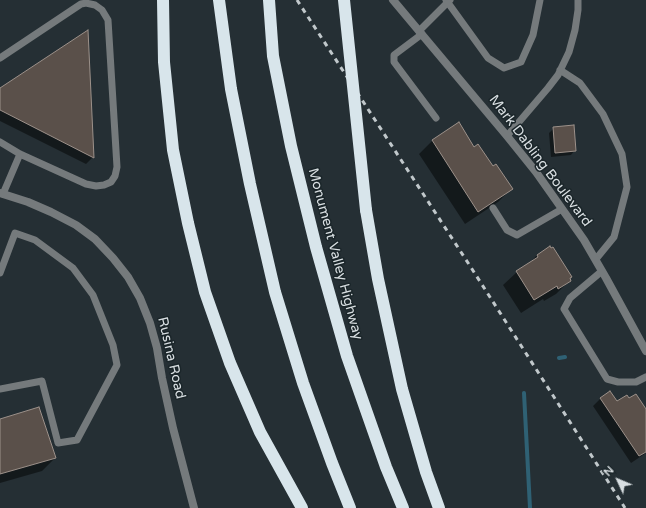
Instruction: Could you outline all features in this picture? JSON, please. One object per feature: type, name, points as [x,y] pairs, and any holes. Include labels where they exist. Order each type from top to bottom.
[{"type":"highway","points":[[163,0],[164,62],[173,150],[188,223],[205,292],[230,363],[260,432],[302,508]]},
{"type":"highway","points":[[219,0],[230,89],[275,292],[303,383],[350,508]]},
{"type":"highway","name":"Monument Valley Highway","points":[[269,0],[273,56],[291,146],[316,247],[345,349],[386,467],[403,508]]},
{"type":"highway","points":[[344,0],[366,210],[378,279],[402,389],[426,472],[439,508]]},
{"type":"street","name":"Mark Dabling Boulevard","points":[[393,0],[536,172],[596,259],[646,351]]},
{"type":"street","name":"Rusina Road","points":[[2,194],[28,202],[76,224],[114,258],[132,284],[140,298],[152,329],[173,428],[194,508]]},
{"type":"lane","points":[[436,118],[394,62],[394,55],[421,33],[448,1],[488,58],[504,68],[521,62],[533,35],[540,0]]},
{"type":"lane","points":[[507,136],[548,88],[560,70],[569,52],[575,30],[578,0]]},
{"type":"lane","points":[[0,58],[81,4],[86,3],[95,5],[102,10],[108,20],[117,167],[115,176],[111,182],[104,185],[96,186],[86,184],[20,154],[0,142]]},
{"type":"lane","points":[[560,70],[580,83],[603,114],[622,154],[627,187],[614,237],[596,259]]},
{"type":"lane","points":[[2,194],[20,154]]},
{"type":"lane","points":[[493,208],[507,230],[517,235],[562,209]]},
{"type":"lane","points":[[0,273],[15,233],[35,240],[73,268],[93,295],[113,345],[117,365],[77,440],[58,443],[42,381],[0,389]]},
{"type":"lane","points":[[602,271],[570,298],[564,309],[607,379],[618,382],[636,382],[646,377]]},
{"type":"building","points":[[88,30],[94,158],[0,110],[0,88]]},
{"type":"building","points":[[459,122],[474,147],[478,144],[493,166],[496,164],[513,189],[478,212],[432,140]]},
{"type":"building","points":[[574,125],[576,151],[555,153],[553,127]]},
{"type":"building","points":[[550,246],[551,248],[553,247],[572,277],[570,278],[571,281],[558,289],[557,286],[534,300],[516,271],[538,257],[537,255]]},
{"type":"building","points":[[610,391],[617,401],[627,395],[629,398],[636,394],[646,409],[646,452],[639,456],[600,398]]},
{"type":"building","points":[[39,407],[56,458],[0,474],[0,419]]},
{"type":"waterway","points":[[559,358],[565,357]]},
{"type":"waterway","points":[[524,393],[530,508]]},
{"type":"railway","points":[[297,0],[625,508]]}]
